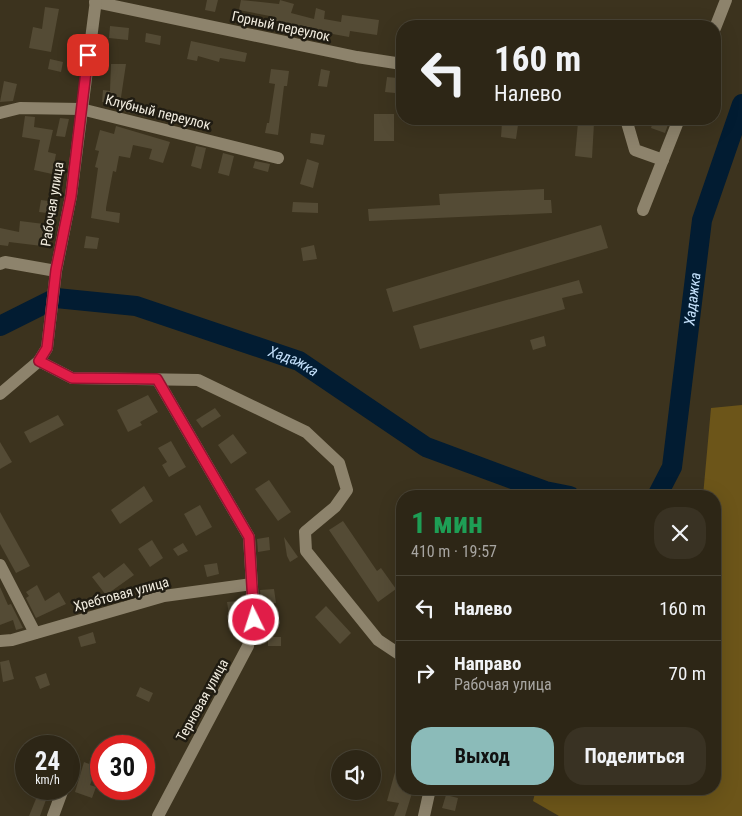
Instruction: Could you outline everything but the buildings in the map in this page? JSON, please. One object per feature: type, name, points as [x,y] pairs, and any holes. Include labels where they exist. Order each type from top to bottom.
[{"type":"street","points":[[718,20],[726,0]]},
{"type":"street","name":"Горный переулок","points":[[96,1],[357,57],[396,63]]},
{"type":"street","name":"Рабочая улица","points":[[0,394],[39,361],[47,348],[56,270],[71,196],[96,1]]},
{"type":"street","name":"Клубный переулок","points":[[0,113],[20,108],[81,109],[278,158]]},
{"type":"street","points":[[628,125],[635,150],[663,160]]},
{"type":"street","points":[[643,210],[678,125]]},
{"type":"street","points":[[0,264],[5,262],[56,270]]},
{"type":"street","points":[[39,361],[72,378],[198,380],[306,432],[339,463],[347,490],[335,507],[305,532],[306,551],[378,640],[396,652]]},
{"type":"street","name":"Терновая улица","points":[[157,379],[249,537],[254,620],[248,646],[158,816]]},
{"type":"street","points":[[0,565],[35,633]]},
{"type":"street","name":"Хребтовая улица","points":[[0,641],[35,633],[164,596],[252,584]]},
{"type":"street","points":[[424,816],[429,795]]},
{"type":"street","points":[[53,816],[59,800]]},
{"type":"shaded area","points":[[742,405],[742,816],[559,816],[533,801],[534,795],[721,795],[721,490],[704,490],[711,408]]},
{"type":"waterway","name":"Хадажка","points":[[660,490],[672,467],[702,220],[742,104]]},
{"type":"waterway","name":"Хадажка","points":[[0,326],[56,298],[136,306],[299,361],[426,447],[542,490]]},
{"type":"route","points":[[88,55],[71,196],[56,270],[47,348],[39,361],[72,378],[157,379],[249,537],[254,620]]}]
